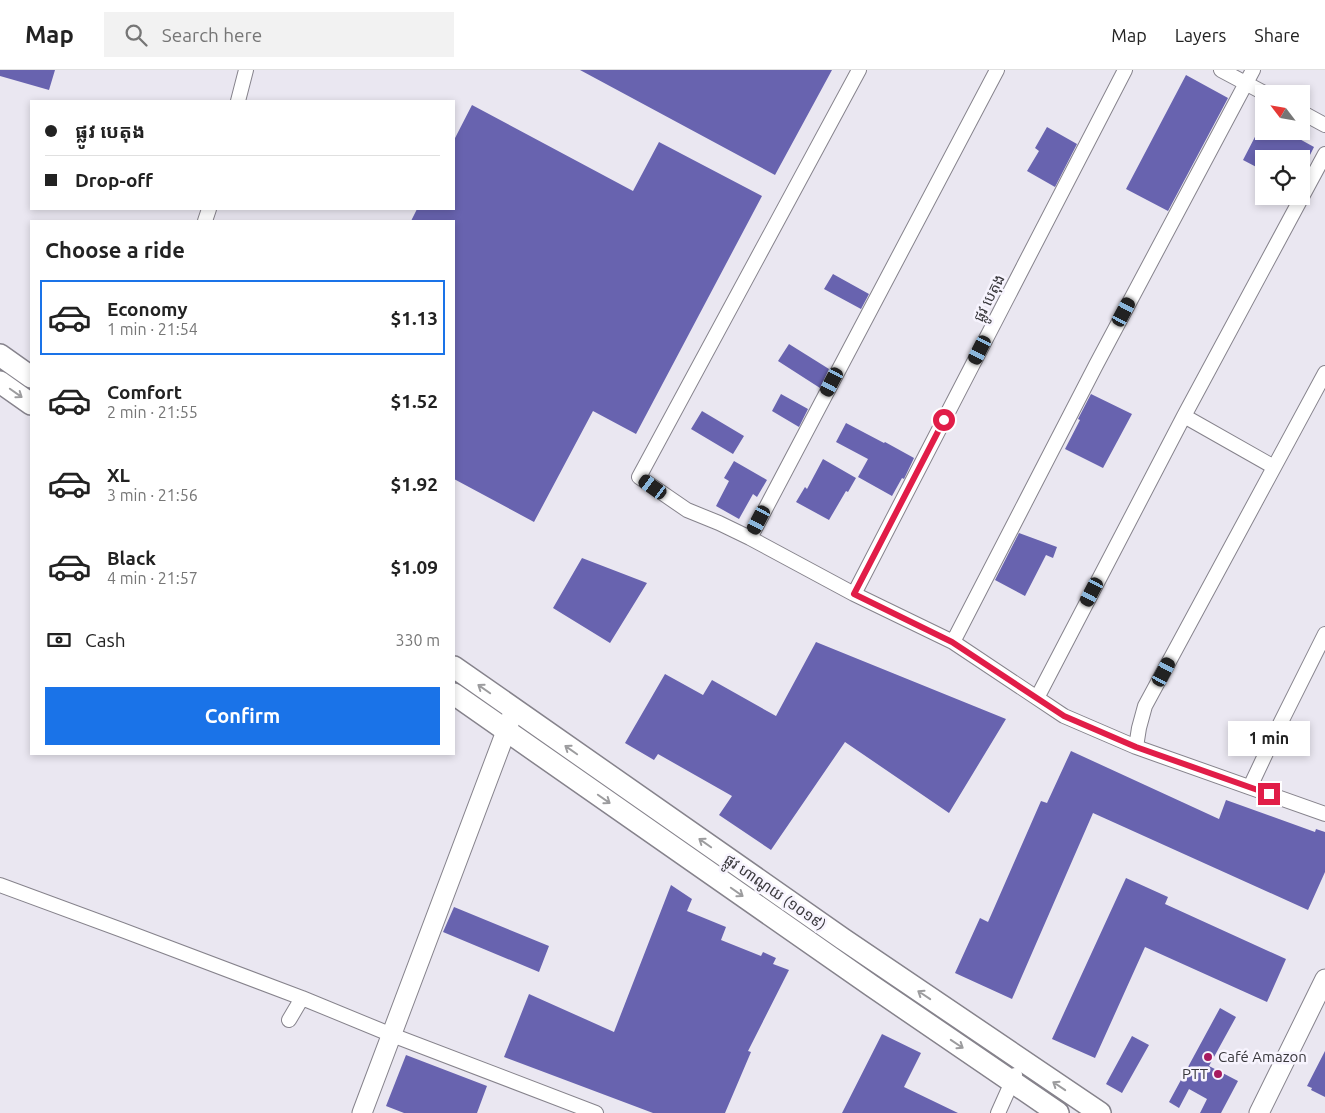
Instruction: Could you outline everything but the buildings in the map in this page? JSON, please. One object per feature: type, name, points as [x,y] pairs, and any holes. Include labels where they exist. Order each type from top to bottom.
[{"type":"main road","points":[[0,355],[30,376]]},
{"type":"main road","points":[[0,382],[30,403]]},
{"type":"main road","name":"ផ្លូវ ហាណូយ (១០១៩)","points":[[455,668],[843,939],[1100,1113]]},
{"type":"main road","name":"ផ្លូវ ហាណូយ (១០១៩)","points":[[455,695],[856,975],[1058,1113]]},
{"type":"street","points":[[238,100],[246,70]]},
{"type":"street","points":[[859,70],[639,477],[686,510],[750,538],[854,594],[952,642],[1064,716],[1136,747],[1325,814]]},
{"type":"street","points":[[750,538],[997,70]]},
{"type":"street","name":"ផ្លូវ បេតុង","points":[[854,594],[1125,70]]},
{"type":"street","points":[[1221,70],[1255,88]]},
{"type":"street","points":[[952,642],[1096,365],[1253,70]]},
{"type":"street","points":[[1310,117],[1325,125]]},
{"type":"street","points":[[1037,698],[1184,416],[1325,154]]},
{"type":"street","points":[[1136,747],[1145,706],[1325,373]]},
{"type":"street","points":[[1184,416],[1274,467]]},
{"type":"street","points":[[1250,787],[1325,634]]},
{"type":"street","points":[[362,1113],[514,710]]},
{"type":"street","points":[[0,885],[302,998],[392,1035],[596,1113]]},
{"type":"street","points":[[1259,1113],[1325,979]]},
{"type":"street","points":[[289,1020],[302,998]]},
{"type":"street","points":[[998,1113],[1020,1060]]},
{"type":"place","name":"Café Amazon","points":[[1208,1057]]},
{"type":"place","name":"PTT","points":[[1218,1074]]},
{"type":"route","points":[[944,420],[854,594],[952,642],[1064,716],[1136,747],[1269,794]]}]
